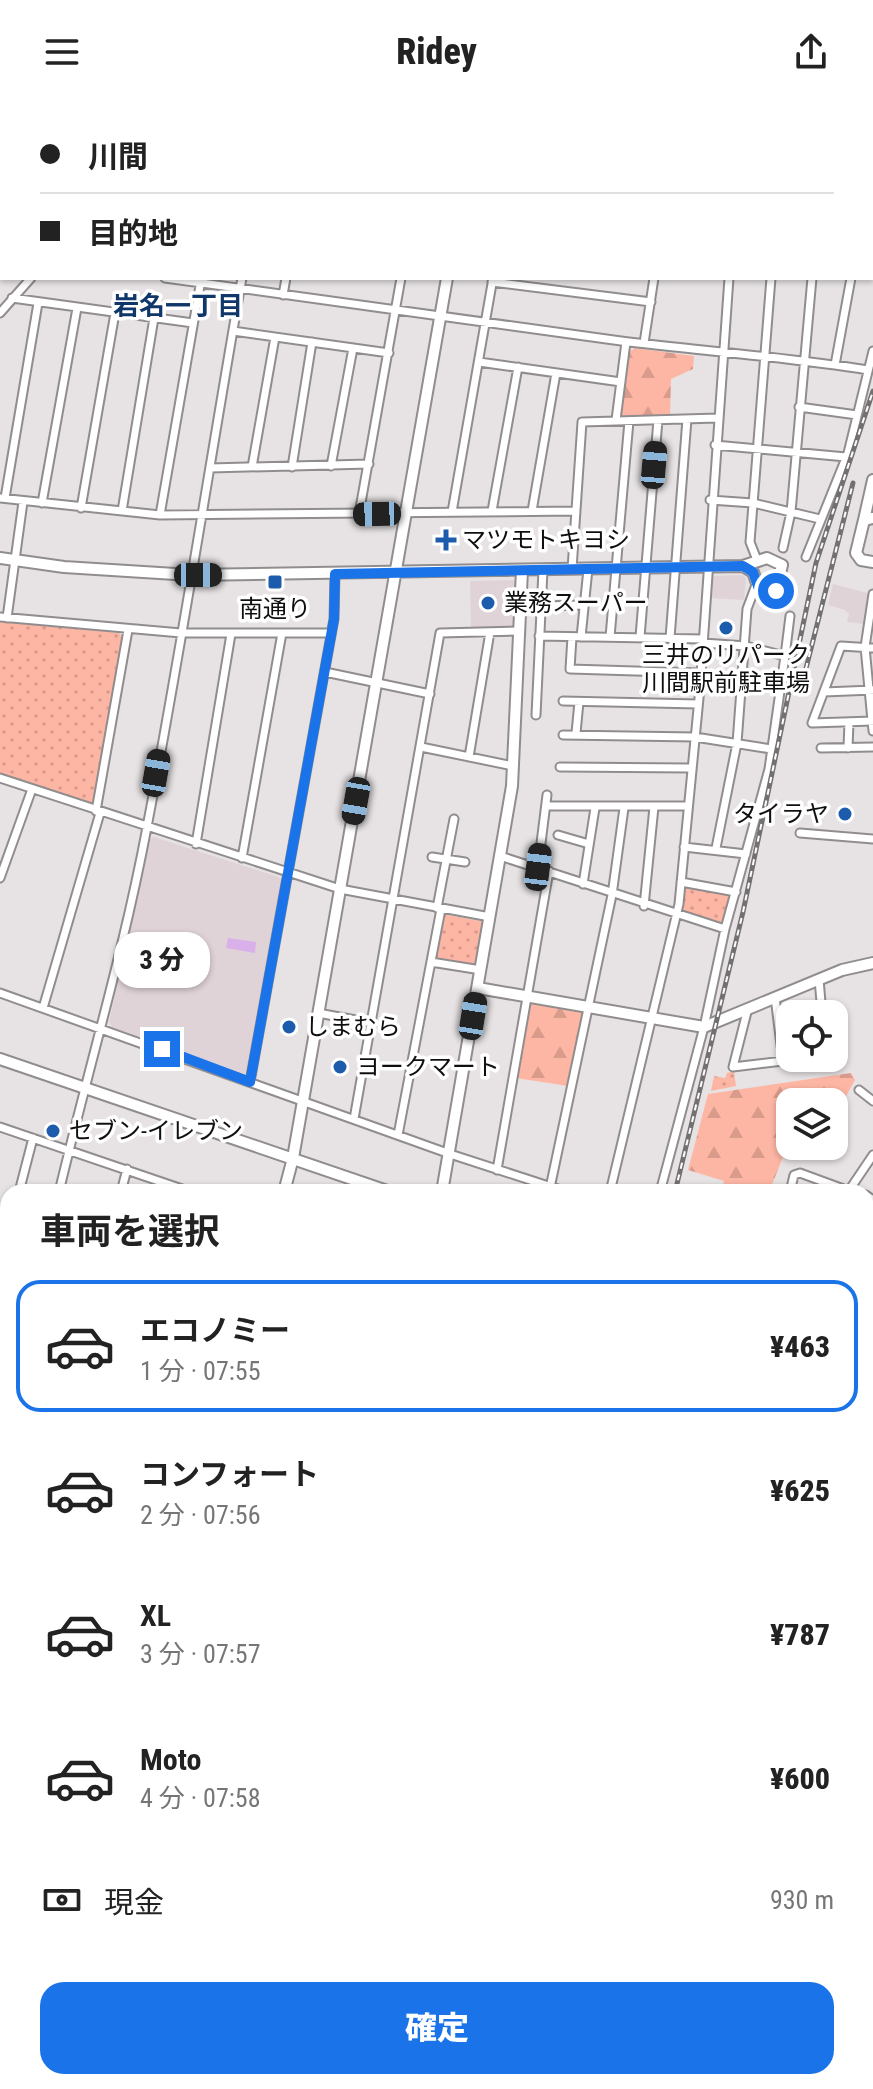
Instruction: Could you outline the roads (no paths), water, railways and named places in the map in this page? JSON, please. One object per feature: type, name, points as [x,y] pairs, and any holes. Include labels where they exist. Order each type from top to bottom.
[{"type":"street","points":[[0,313],[29,280]]},
{"type":"street","points":[[160,515],[201,280],[283,295],[626,342],[721,354],[802,359],[868,370]]},
{"type":"street","points":[[61,1184],[84,1087],[103,1027],[147,829],[242,280]]},
{"type":"street","points":[[283,295],[286,280]]},
{"type":"street","points":[[359,514],[401,280]]},
{"type":"street","points":[[286,1184],[447,280]]},
{"type":"street","points":[[452,512],[493,280],[651,302]]},
{"type":"street","points":[[644,343],[654,280]]},
{"type":"street","points":[[612,1184],[677,917],[701,673],[710,500],[729,280]]},
{"type":"street","points":[[757,560],[750,542],[771,280]]},
{"type":"street","points":[[783,548],[791,512],[802,359],[812,280]]},
{"type":"street","points":[[835,365],[851,280]]},
{"type":"street","points":[[12,298],[193,323]]},
{"type":"street","points":[[38,303],[2,498],[81,508],[202,516],[576,511]]},
{"type":"street","points":[[42,503],[77,308]]},
{"type":"street","points":[[81,508],[115,313]]},
{"type":"street","points":[[122,511],[154,318]]},
{"type":"street","points":[[233,331],[389,353]]},
{"type":"street","points":[[252,467],[275,337]]},
{"type":"street","points":[[292,467],[312,342]]},
{"type":"street","points":[[616,420],[626,342]]},
{"type":"street","points":[[331,466],[353,348]]},
{"type":"street","points":[[806,557],[846,457],[873,351]]},
{"type":"street","points":[[479,362],[621,382]]},
{"type":"street","points":[[492,511],[518,367]]},
{"type":"street","points":[[532,511],[556,373]]},
{"type":"street","points":[[863,391],[873,393]]},
{"type":"street","points":[[799,407],[857,415]]},
{"type":"street","points":[[572,569],[582,422],[717,418]]},
{"type":"street","points":[[670,638],[687,419]]},
{"type":"street","points":[[640,637],[658,420]]},
{"type":"street","points":[[610,637],[629,421]]},
{"type":"street","points":[[715,445],[846,457]]},
{"type":"street","points":[[210,468],[369,464]]},
{"type":"street","points":[[873,480],[868,519],[856,553],[859,559],[873,561]]},
{"type":"street","points":[[710,500],[753,503],[820,519]]},
{"type":"street","points":[[23,502],[4,618],[181,633],[331,633]]},
{"type":"street","points":[[0,558],[191,575],[743,566],[757,560],[772,559],[782,565],[772,594],[764,593],[756,585],[753,572],[743,566]]},
{"type":"street","points":[[581,637],[588,569]]},
{"type":"street","points":[[444,1184],[513,766],[522,570]]},
{"type":"street","points":[[536,715],[543,570]]},
{"type":"street","points":[[250,1082],[325,672],[335,574]]},
{"type":"street","points":[[716,848],[737,743],[747,609],[756,585]]},
{"type":"street","points":[[873,594],[869,648],[873,731]]},
{"type":"street","points":[[541,606],[584,605]]},
{"type":"street","points":[[662,1184],[704,1027],[725,929],[771,749],[790,616]]},
{"type":"street","points":[[43,1008],[98,812],[128,630]]},
{"type":"street","points":[[354,1119],[440,633],[520,631]]},
{"type":"street","points":[[469,757],[490,632]]},
{"type":"street","points":[[242,858],[282,633]]},
{"type":"street","points":[[196,844],[231,634]]},
{"type":"street","points":[[539,636],[670,638],[746,646],[785,656]]},
{"type":"street","points":[[572,637],[570,669],[701,673]]},
{"type":"street","points":[[869,648],[841,646],[812,723],[872,722]]},
{"type":"street","points":[[325,672],[430,694]]},
{"type":"street","points":[[824,692],[870,690]]},
{"type":"street","points":[[563,701],[698,704]]},
{"type":"street","points":[[576,733],[579,702]]},
{"type":"street","points":[[848,748],[849,722]]},
{"type":"street","points":[[563,735],[695,737],[771,749]]},
{"type":"street","points":[[421,747],[513,766]]},
{"type":"street","points":[[821,748],[873,747]]},
{"type":"street","points":[[560,767],[690,768]]},
{"type":"street","points":[[0,778],[147,829],[340,889],[490,917]]},
{"type":"street","points":[[0,878],[32,789]]},
{"type":"street","points":[[538,867],[547,795]]},
{"type":"street","points":[[546,806],[687,806]]},
{"type":"street","points":[[644,906],[654,807]]},
{"type":"street","points":[[583,884],[595,808]]},
{"type":"street","points":[[551,1184],[612,895],[624,808]]},
{"type":"street","points":[[398,1135],[454,819]]},
{"type":"street","points":[[800,833],[873,839]]},
{"type":"street","points":[[558,835],[589,844]]},
{"type":"street","points":[[684,847],[716,848],[746,854]]},
{"type":"street","points":[[500,856],[677,917],[725,929]]},
{"type":"street","points":[[432,857],[465,862]]},
{"type":"street","points":[[497,1170],[549,871]]},
{"type":"street","points":[[681,882],[736,892]]},
{"type":"street","points":[[431,962],[481,970]]},
{"type":"street","points":[[478,988],[704,1027],[819,979],[873,963]]},
{"type":"street","points":[[819,979],[821,1000]]},
{"type":"street","points":[[0,993],[103,1027],[538,1184]]},
{"type":"street","points":[[775,997],[776,1005]]},
{"type":"street","points":[[748,1008],[733,1067],[776,1062]]},
{"type":"street","points":[[318,1013],[372,1023]]},
{"type":"street","points":[[0,1059],[367,1184]]},
{"type":"street","points":[[859,1090],[873,1101]]},
{"type":"street","points":[[0,1127],[127,1169],[162,1184]]},
{"type":"street","points":[[21,1184],[33,1138]]},
{"type":"street","points":[[853,1184],[872,1159]]},
{"type":"street","points":[[123,1184],[127,1169]]},
{"type":"street","points":[[792,1184],[794,1175],[800,1173],[832,1184]]},
{"type":"water","points":[[228,938],[256,942],[255,953],[226,948]]},
{"type":"railway","points":[[677,1184],[743,912],[816,563],[873,391]]},
{"type":"railway","points":[[800,692],[853,483]]},
{"type":"place","name":"マツモトキヨシ","points":[[446,540]]},
{"type":"place","name":"南通り","points":[[275,582]]},
{"type":"place","name":"業務スーパー","points":[[488,603]]},
{"type":"place","name":"三井のリパーク 川間駅前駐車場","points":[[726,628]]},
{"type":"place","name":"タイラヤ","points":[[845,814]]},
{"type":"place","name":"しまむら","points":[[289,1027]]},
{"type":"place","name":"ヨークマート","points":[[340,1067]]},
{"type":"place","name":"セブン-イレブン","points":[[53,1131]]},
{"type":"district","name":"岩名一丁目","points":[[178,306]]}]
